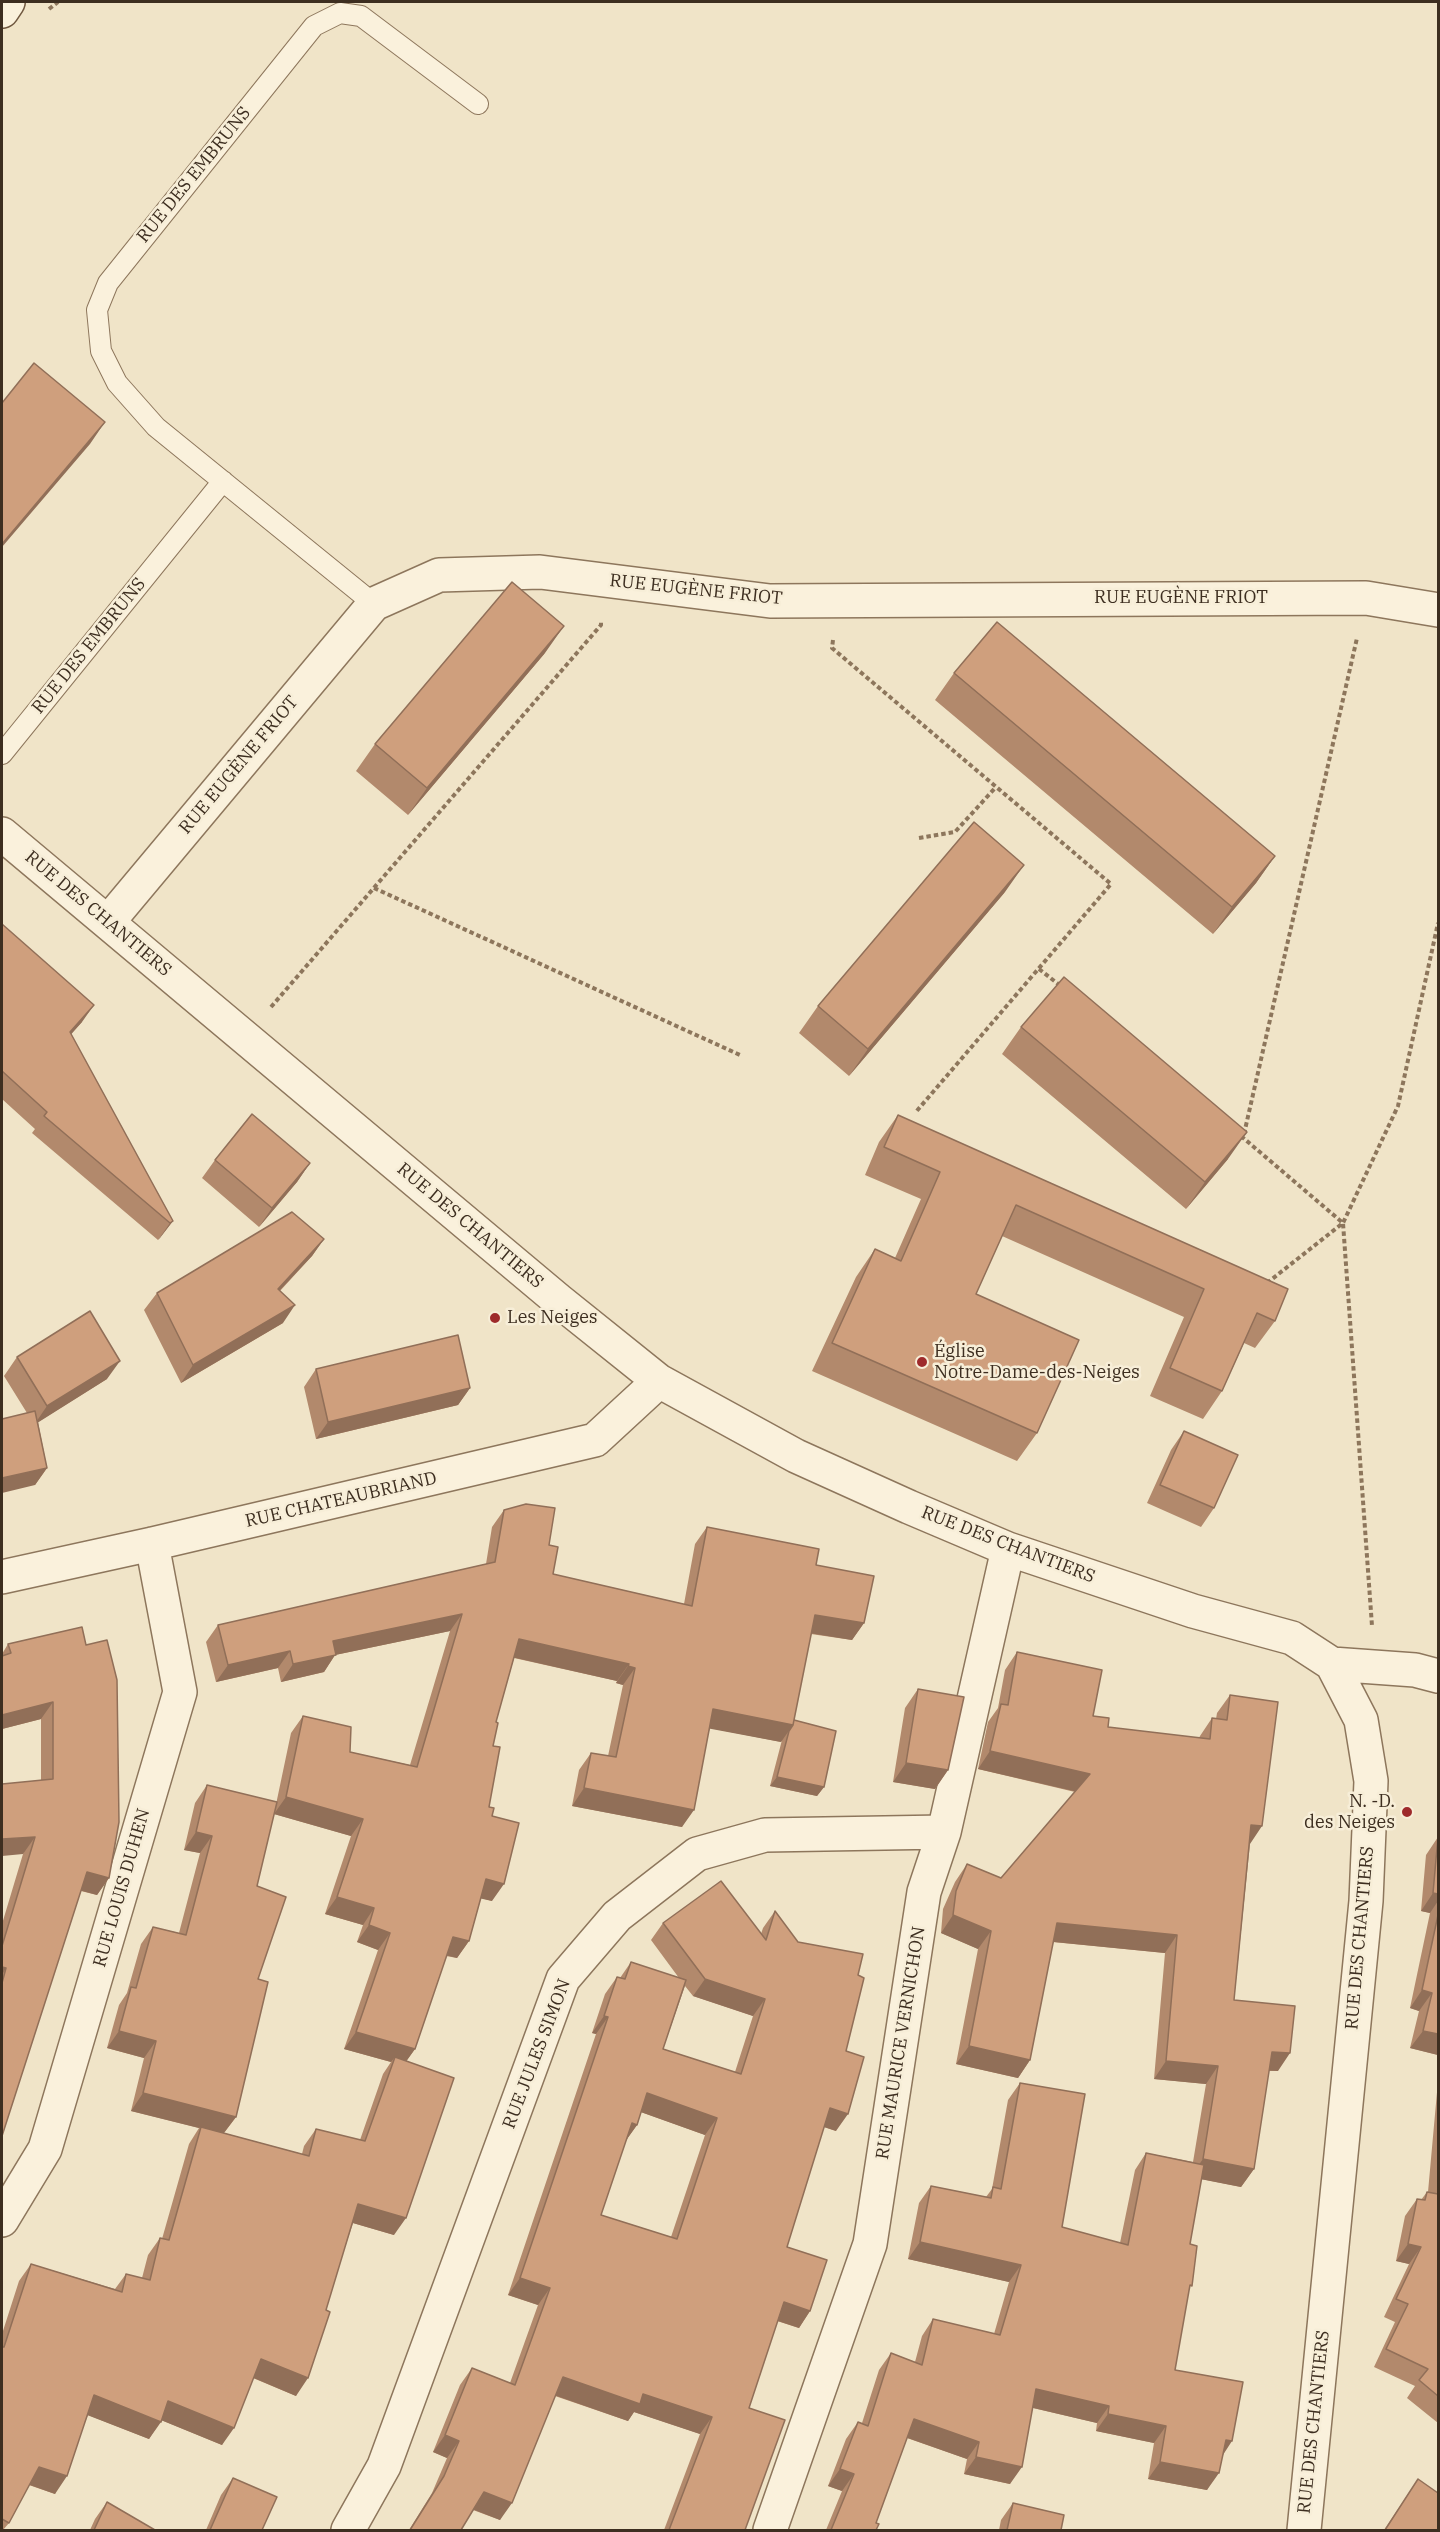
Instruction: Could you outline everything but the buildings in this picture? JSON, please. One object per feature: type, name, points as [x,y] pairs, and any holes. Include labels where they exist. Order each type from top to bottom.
[{"type":"street","points":[[2,11],[8,2]]},
{"type":"street","name":"RUE EUGÈNE FRIOT","points":[[108,922],[374,604],[439,575],[540,572],[770,601],[1366,598],[1438,610]]},
{"type":"street","name":"RUE DES CHANTIERS","points":[[6,844],[108,922],[558,1300],[659,1381],[796,1456],[1008,1549],[1193,1611],[1292,1638],[1332,1664],[1361,1720],[1371,1781],[1366,1901],[1304,2530]]},
{"type":"street","name":"RUE CHATEAUBRIAND","points":[[2,1577],[595,1440],[659,1381]]},
{"type":"street","name":"RUE LOUIS DUHEN","points":[[2,2220],[45,2149],[180,1692],[152,1544]]},
{"type":"street","name":"RUE MAURICE VERNICHON","points":[[770,2530],[870,2244],[924,1892],[944,1832],[1008,1549]]},
{"type":"street","points":[[1332,1664],[1415,1670],[1438,1676]]},
{"type":"street","name":"RUE JULES SIMON","points":[[348,2530],[384,2466],[563,1979],[617,1916],[697,1854],[765,1835],[944,1832]]},
{"type":"lane","name":"RUE DES EMBRUNS","points":[[374,604],[156,427],[117,383],[101,351],[97,310],[108,284],[314,26],[340,12],[361,16],[478,104]]},
{"type":"lane","name":"RUE DES EMBRUNS","points":[[2,754],[223,481]]},
{"type":"path","points":[[245,1037],[601,625],[605,580]]},
{"type":"path","points":[[1243,1137],[1366,598]]},
{"type":"path","points":[[837,601],[832,648],[1111,884],[915,1113]]},
{"type":"path","points":[[919,838],[955,832],[996,787]]},
{"type":"path","points":[[374,888],[740,1055]]},
{"type":"path","points":[[1265,1284],[1342,1222],[1398,1106],[1438,923]]},
{"type":"path","points":[[1039,969],[1066,991]]},
{"type":"path","points":[[1235,1131],[1342,1222],[1375,1668]]},
{"type":"place","name":"Les Neiges","points":[[495,1318]]},
{"type":"place","name":"Église Notre-Dame-des-Neiges","points":[[922,1362]]},
{"type":"place","name":"N. -D. des Neiges","points":[[1407,1812]]}]
